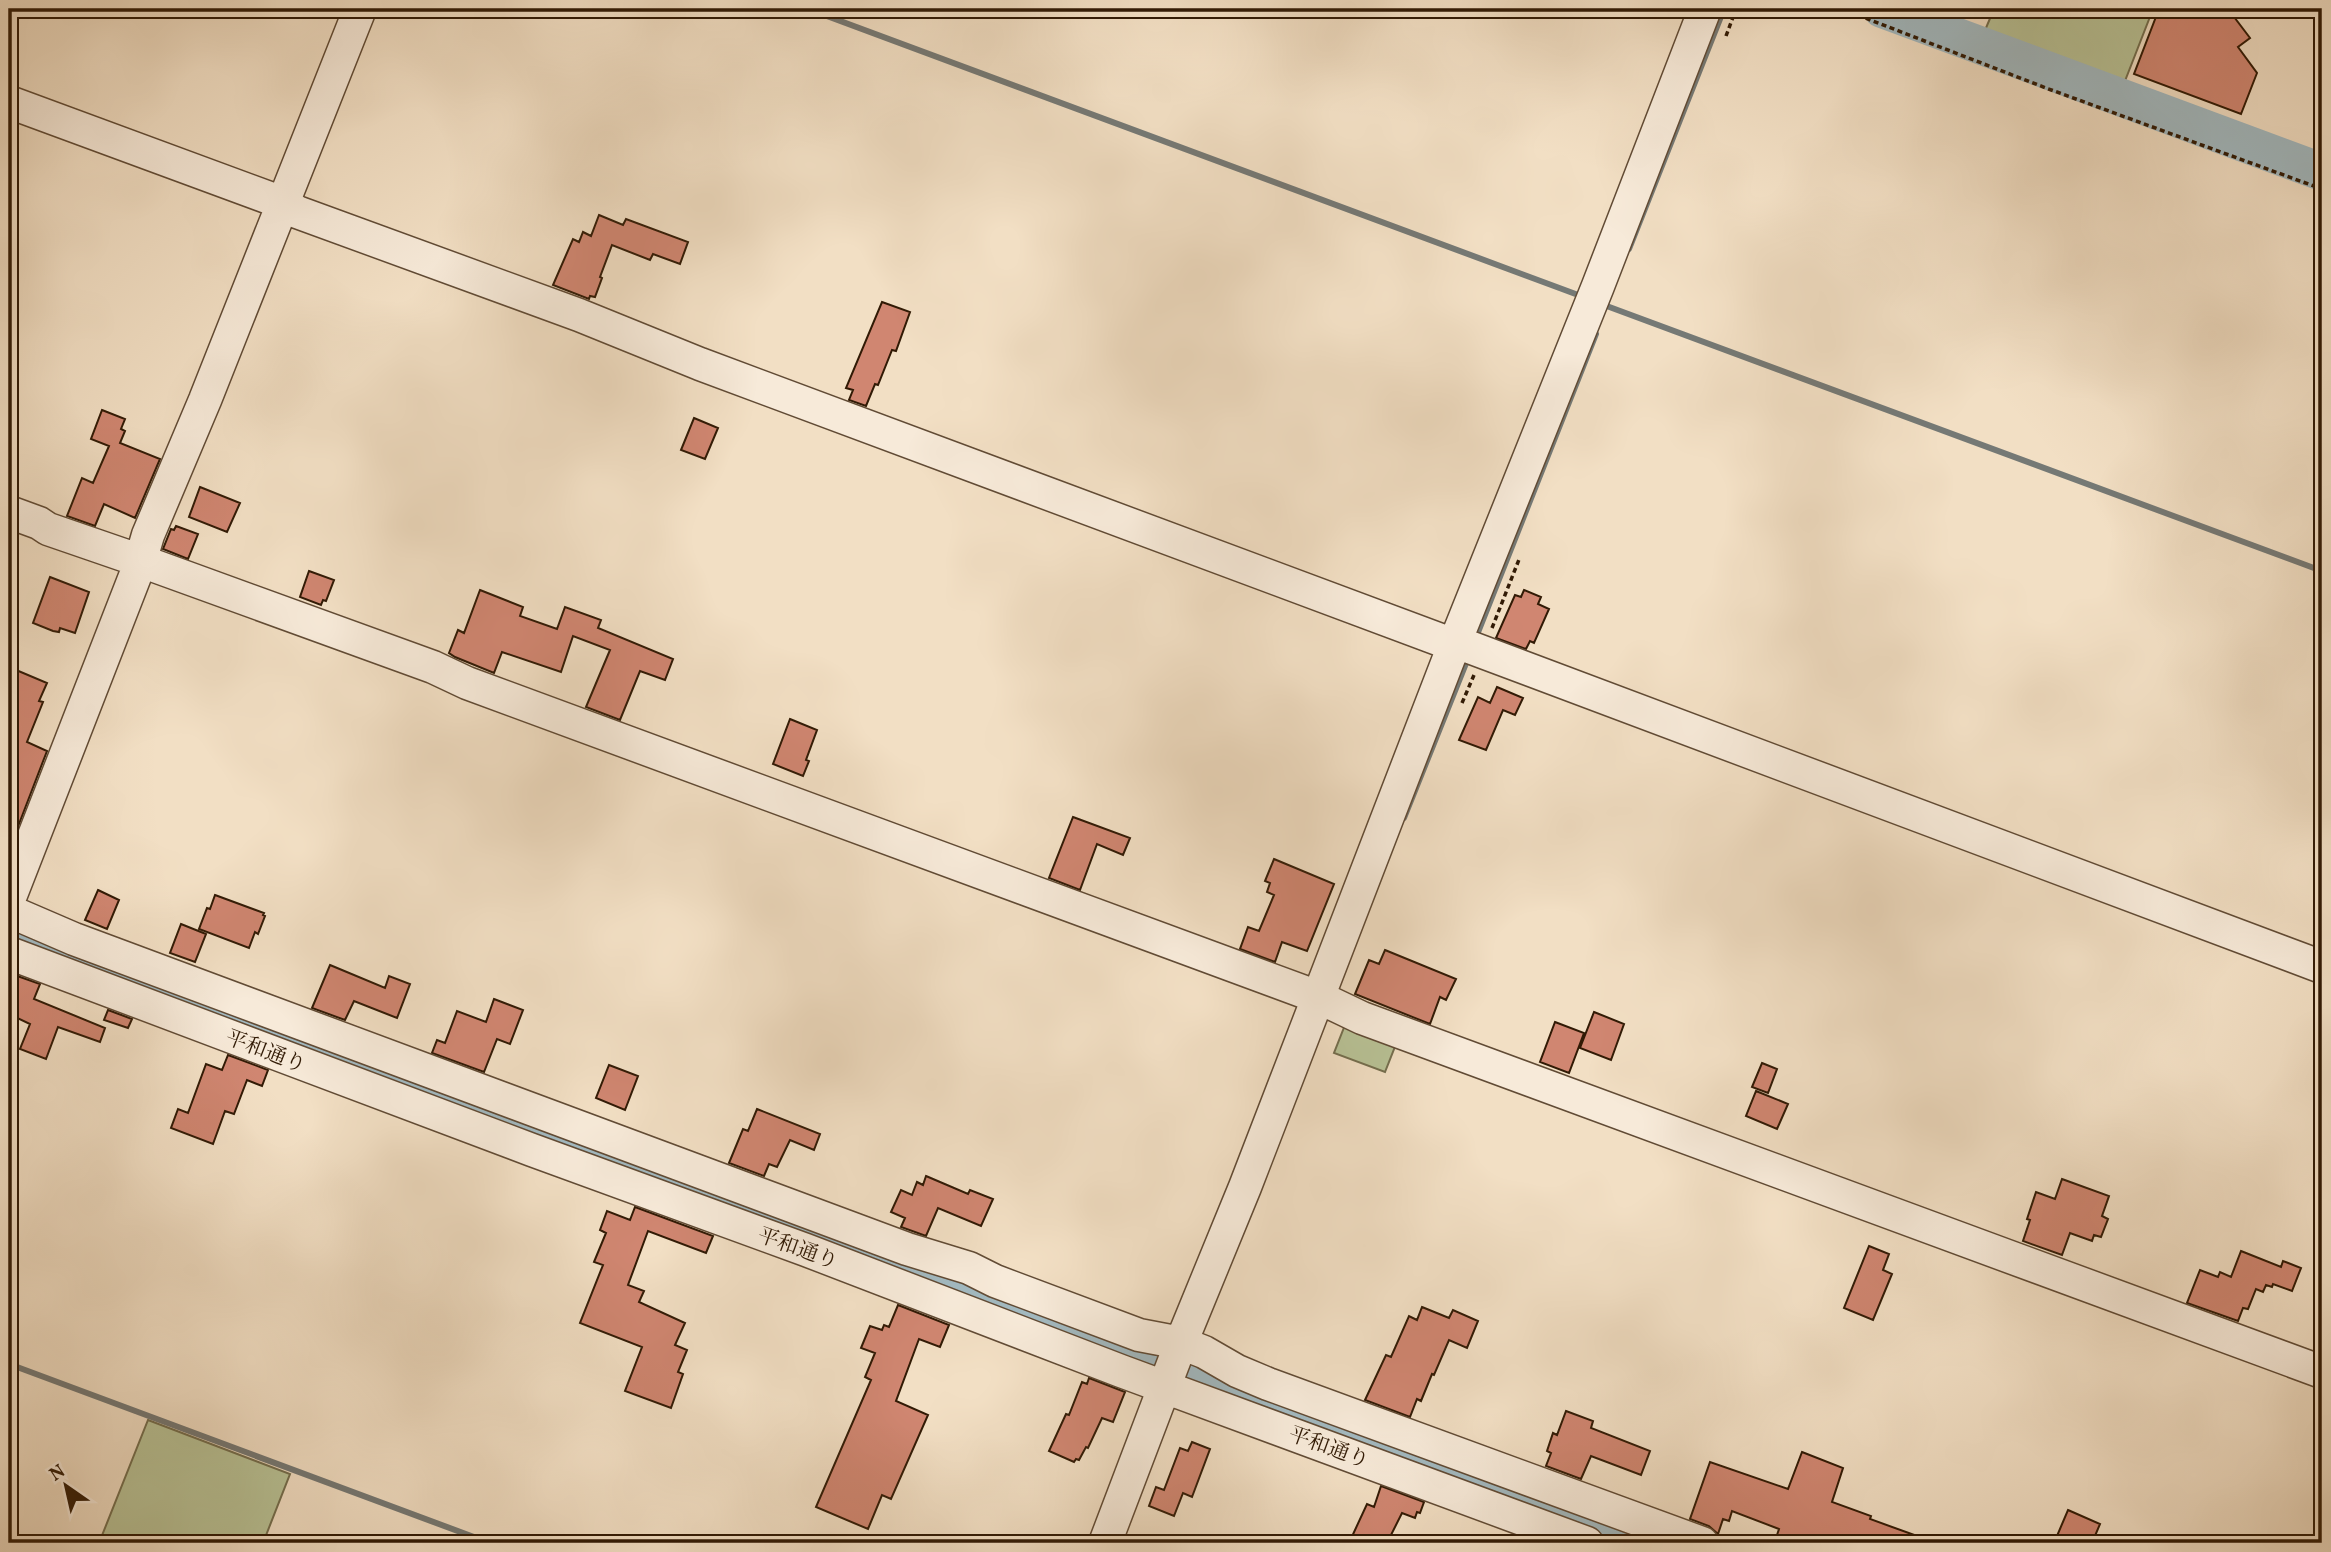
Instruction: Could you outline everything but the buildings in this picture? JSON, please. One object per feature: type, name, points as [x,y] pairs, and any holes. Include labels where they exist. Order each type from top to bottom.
[{"type":"street","points":[[9,900],[148,535],[205,400],[360,9]]},
{"type":"street","points":[[1105,1543],[1188,1348],[1245,1187],[1327,1001],[1705,9]]},
{"type":"street","points":[[9,102],[280,211],[297,212],[579,315],[700,364],[1463,645],[2322,967]]},
{"type":"street","points":[[9,512],[138,567],[1327,1001],[1362,1018],[2322,1372]]},
{"type":"street","points":[[9,911],[74,939],[895,1244],[970,1268],[995,1281],[1139,1335],[1188,1348],[1268,1384],[1702,1543]]},
{"type":"street","name":"平和通り","points":[[9,953],[519,1146],[806,1250],[1587,1543]]},
{"type":"path","points":[[1842,9],[2046,88],[2322,189]]},
{"type":"green space","points":[[1994,9],[2153,9],[2123,86],[1983,35]]},
{"type":"green space","points":[[1345,1025],[1396,1044],[1385,1072],[1334,1053]]},
{"type":"green space","points":[[148,1420],[290,1474],[263,1543],[99,1543]]},
{"type":"waterway","points":[[808,9],[1581,296]]},
{"type":"waterway","points":[[1629,249],[1724,9]]},
{"type":"waterway","points":[[1882,9],[2322,172]]},
{"type":"waterway","points":[[1604,305],[2322,571]]},
{"type":"waterway","points":[[1475,640],[1596,334]]},
{"type":"waterway","points":[[1404,818],[1469,656]]},
{"type":"waterway","points":[[9,932],[1650,1543]]},
{"type":"waterway","points":[[9,1364],[490,1543]]}]
